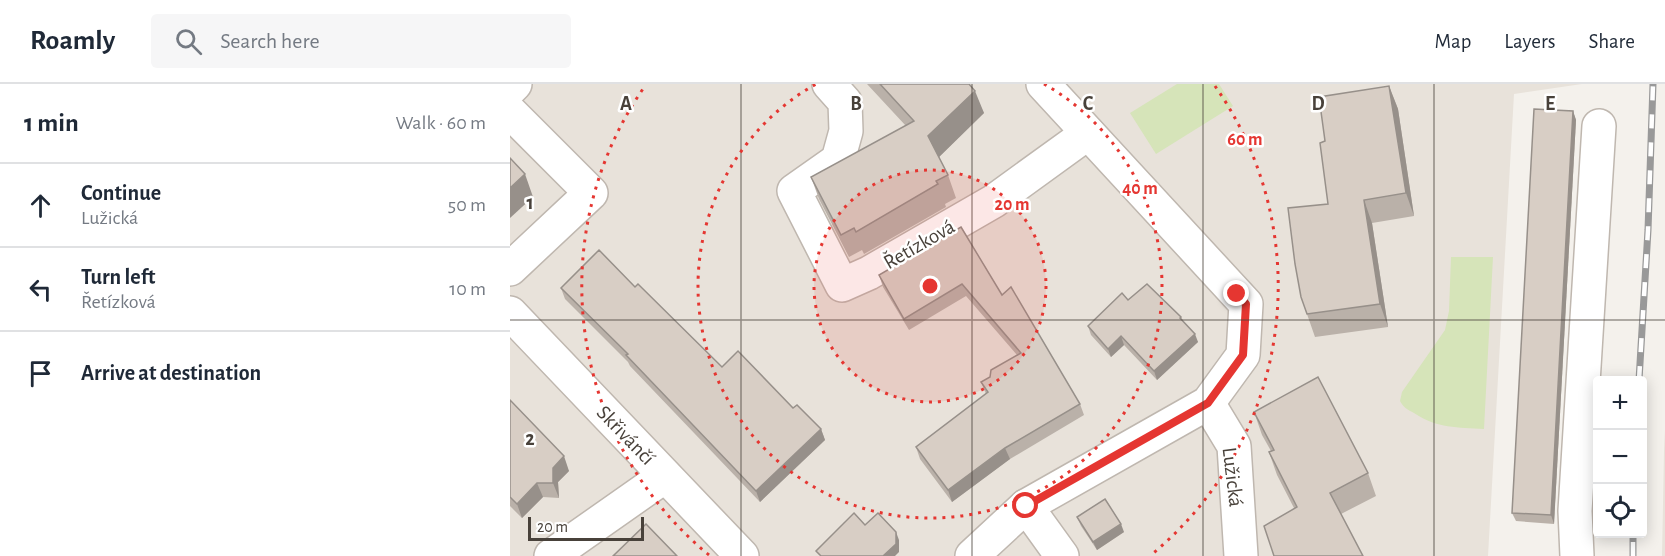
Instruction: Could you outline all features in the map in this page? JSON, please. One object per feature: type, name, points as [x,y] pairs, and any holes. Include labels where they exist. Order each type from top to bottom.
[{"type":"street","points":[[510,89],[515,84]]},
{"type":"street","name":"Řetízková","points":[[829,84],[845,102],[846,131],[838,160],[794,191],[842,285],[869,273],[994,201],[1088,133]]},
{"type":"street","points":[[972,556],[1026,506],[1208,403],[1243,355],[1246,304],[1043,84]]},
{"type":"street","points":[[510,112],[591,193],[510,269]]},
{"type":"street","points":[[1577,556],[1575,511],[1599,126]]},
{"type":"street","name":"Skřivánčí","points":[[510,313],[742,556]]},
{"type":"street","name":"Lužická","points":[[1208,403],[1234,446],[1241,556]]},
{"type":"street","points":[[551,556],[665,476]]},
{"type":"street","points":[[1026,506],[1062,556]]},
{"type":"shaded area","points":[[510,84],[1582,84],[1514,94],[1488,556],[510,556]]},
{"type":"shaded area","points":[[1665,430],[1665,556],[1662,556],[1664,451]]},
{"type":"green space","points":[[1177,84],[1219,84],[1233,106],[1156,154],[1130,113]]},
{"type":"green space","points":[[1451,257],[1493,257],[1484,429],[1431,422],[1408,409],[1400,401],[1402,392],[1445,330],[1449,311]]},
{"type":"building","points":[[880,84],[969,84],[975,91],[928,136],[948,175],[936,181],[938,184],[856,232],[854,228],[841,235],[811,177],[914,121]]},
{"type":"building","points":[[1389,86],[1406,193],[1364,200],[1380,304],[1307,314],[1301,297],[1295,264],[1288,208],[1328,204],[1320,143],[1325,141],[1319,97]]},
{"type":"building","points":[[1534,109],[1573,111],[1551,515],[1512,513]]},
{"type":"building","points":[[510,158],[525,174],[510,188]]},
{"type":"building","points":[[961,227],[1002,295],[1011,287],[1080,404],[1005,448],[948,490],[916,447],[988,392],[981,382],[990,377],[991,370],[1021,353],[962,284],[904,319],[879,275]]},
{"type":"building","points":[[599,250],[635,287],[638,284],[722,367],[738,351],[793,408],[797,405],[821,429],[756,491],[626,355],[628,354],[561,288]]},
{"type":"building","points":[[1147,284],[1195,334],[1154,371],[1121,336],[1108,349],[1088,326],[1122,293],[1128,300]]},
{"type":"building","points":[[1318,377],[1368,473],[1330,493],[1363,556],[1274,556],[1264,526],[1297,507],[1269,452],[1274,450],[1254,412]]},
{"type":"building","points":[[510,400],[564,456],[553,468],[553,483],[537,483],[517,504],[510,497]]},
{"type":"building","points":[[1105,499],[1121,524],[1093,542],[1077,517]]},
{"type":"building","points":[[854,513],[865,525],[878,513],[896,532],[896,544],[883,556],[821,556],[816,551]]},
{"type":"building","points":[[646,524],[677,556],[613,556]]},
{"type":"railway","points":[[1639,376],[1648,230],[1653,84]]},
{"type":"railway","points":[[1633,538],[1633,556]]},
{"type":"route","points":[[1026,506],[1208,403],[1243,355],[1246,304],[1237,294]]}]
